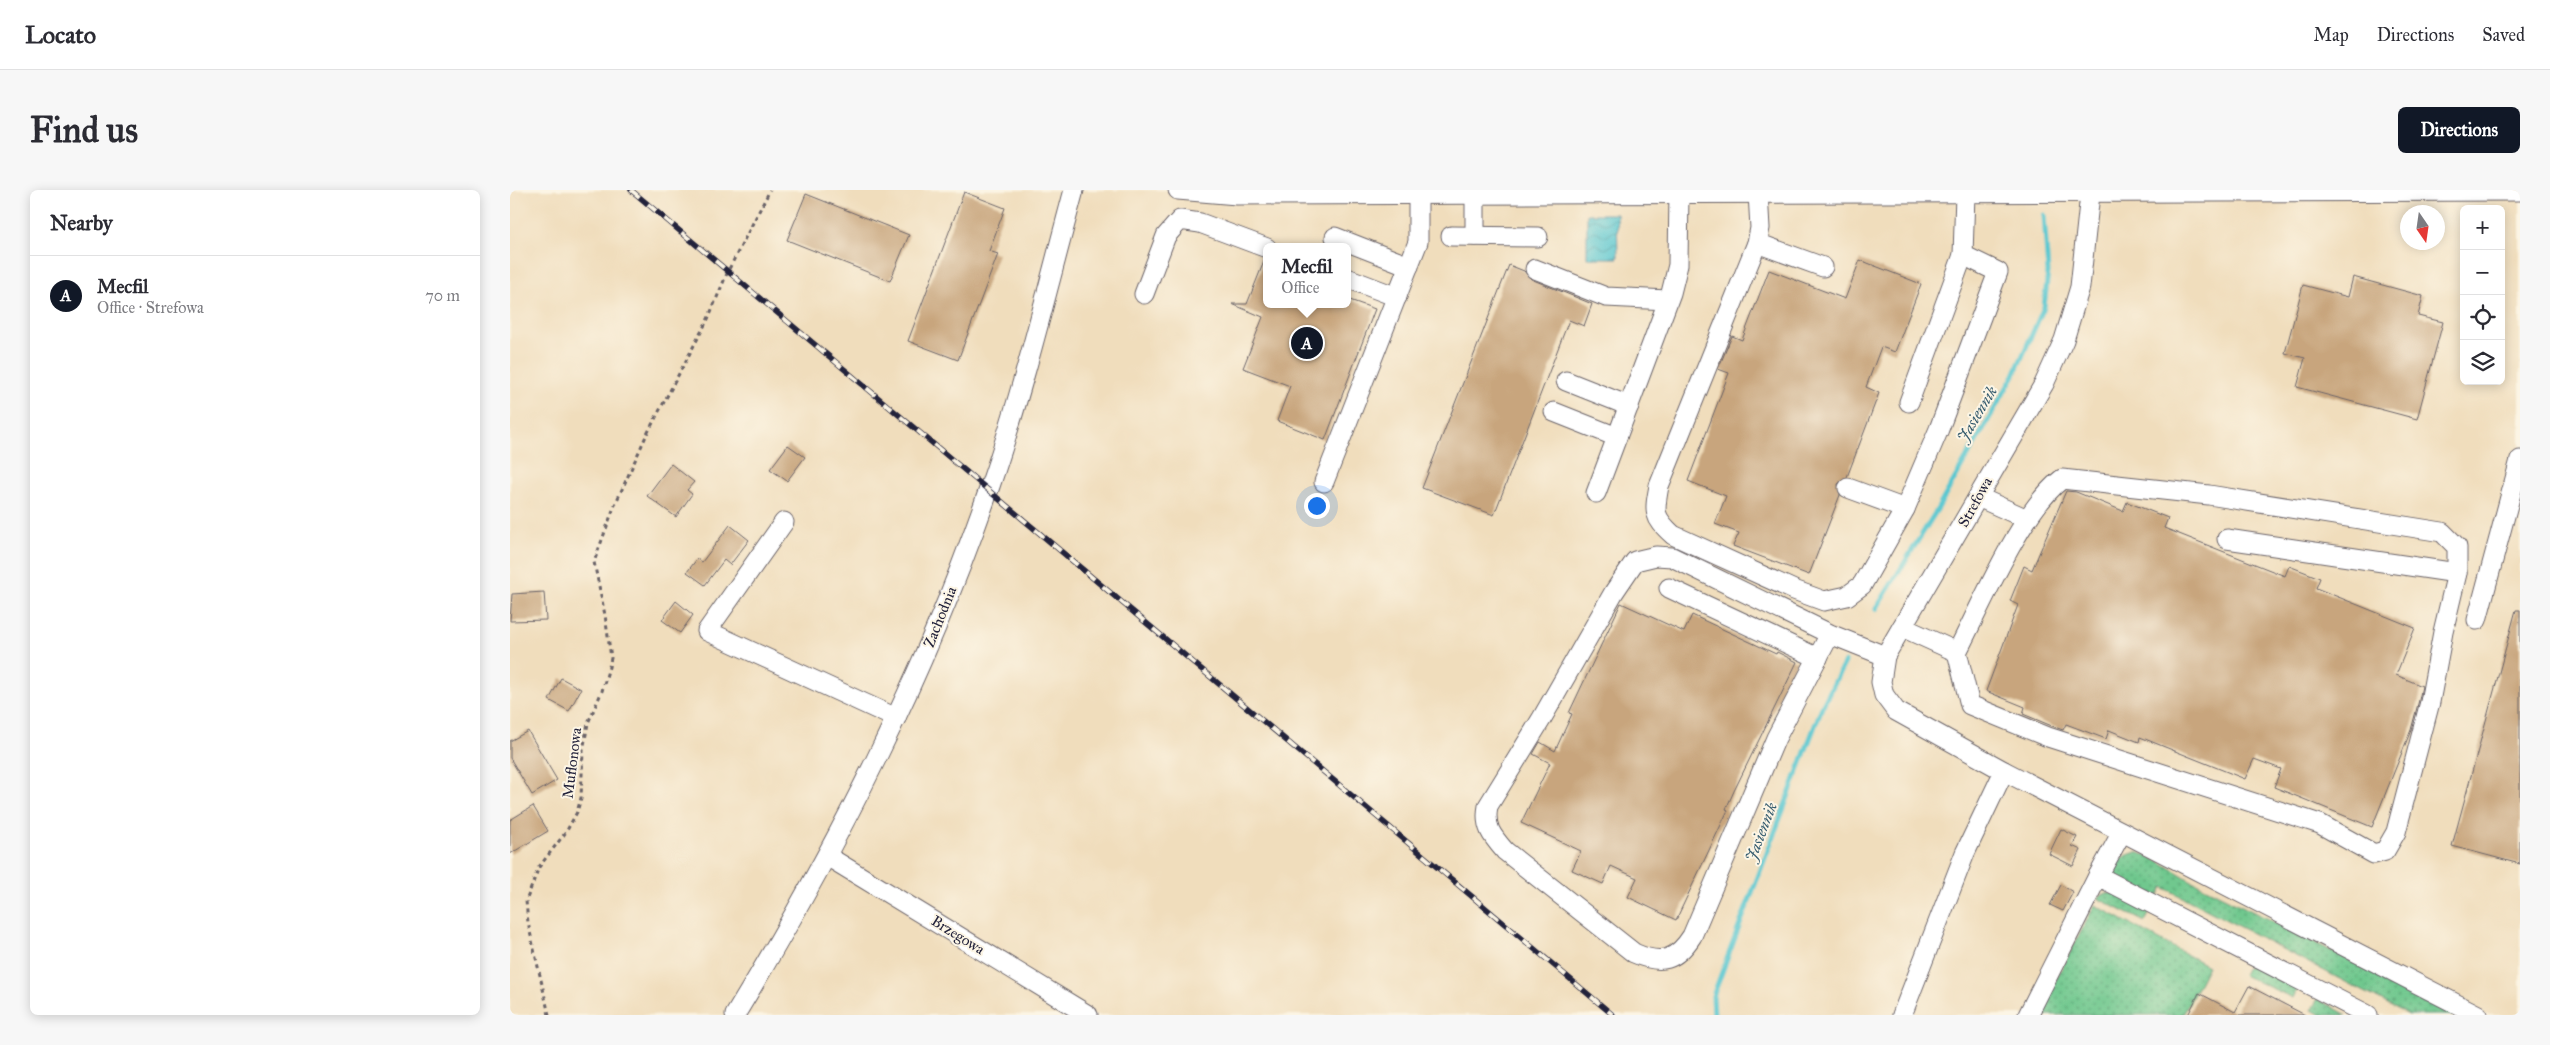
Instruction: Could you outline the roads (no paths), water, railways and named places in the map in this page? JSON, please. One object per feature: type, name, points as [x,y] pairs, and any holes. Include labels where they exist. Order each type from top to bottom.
[{"type":"street","name":"Zachodnia","points":[[735,1015],[827,856],[896,718],[950,596],[999,458],[1074,190]]},
{"type":"street","points":[[1178,190],[1237,195],[1679,192],[2090,194],[2520,191]]},
{"type":"street","points":[[1596,493],[1668,300],[1678,265],[1679,192]]},
{"type":"street","points":[[1475,193],[1475,236]]},
{"type":"street","points":[[1758,193],[1760,228],[1757,243],[1660,486],[1655,509],[1658,522],[1673,535],[1794,590],[1824,601],[1847,596],[1862,585],[1905,509],[1939,428],[1998,272],[1963,255]]},
{"type":"street","points":[[1324,482],[1418,242],[1418,194]]},
{"type":"street","points":[[1909,402],[1963,255],[1965,194]]},
{"type":"street","name":"Strefowa","points":[[2090,194],[2080,286],[2064,340],[2044,384],[1885,656],[1881,682],[1884,695],[1896,711],[1979,758],[2478,1015]]},
{"type":"street","points":[[1144,294],[1166,236],[1180,220],[1200,223],[1263,247]]},
{"type":"street","points":[[1451,236],[1538,237]]},
{"type":"street","points":[[1335,237],[1351,243]]},
{"type":"street","points":[[1351,243],[1410,266]]},
{"type":"street","points":[[1757,243],[1823,267]]},
{"type":"street","points":[[1535,269],[1606,297],[1668,300]]},
{"type":"street","points":[[1351,280],[1397,297]]},
{"type":"street","points":[[1566,381],[1629,406]]},
{"type":"street","points":[[1554,412],[1617,437]]},
{"type":"street","points":[[2477,620],[2520,460]]},
{"type":"street","points":[[2062,479],[2096,481],[2209,496],[2442,532],[2457,547],[2457,573],[2443,632],[2430,702],[2396,832],[2385,851],[2374,854],[2320,824],[2048,737],[1970,705],[1958,652],[2027,519],[2047,490],[2062,479]]},
{"type":"street","points":[[1848,488],[1905,509]]},
{"type":"street","points":[[1978,497],[2027,519]]},
{"type":"street","points":[[784,522],[707,631],[896,718]]},
{"type":"street","points":[[2227,539],[2457,573]]},
{"type":"street","points":[[1830,634],[1776,738],[1692,936],[1684,948],[1674,956],[1662,961],[1647,959],[1634,953],[1505,851],[1489,832],[1485,820],[1488,806],[1542,718],[1614,592],[1635,562],[1656,556],[1672,557],[1830,634],[1885,656]]},
{"type":"street","points":[[1669,588],[1818,658]]},
{"type":"street","points":[[1902,626],[1958,652]]},
{"type":"street","points":[[1902,1015],[1965,853],[2004,771]]},
{"type":"street","points":[[2028,1015],[2122,832]]},
{"type":"street","name":"Brzegowa","points":[[827,856],[1088,1015]]},
{"type":"street","points":[[2098,876],[2368,1015]]},
{"type":"water","points":[[1587,214],[1617,214],[1618,258],[1587,258]]},
{"type":"waterway","name":"Jasiennik","points":[[1876,609],[1938,508],[2014,375],[2044,307],[2048,272],[2044,215]]},
{"type":"waterway","name":"Jasiennik","points":[[1714,1015],[1713,996],[1822,707],[1845,662]]},
{"type":"railway","points":[[631,190],[1613,1015]]},
{"type":"place","name":"Mecfil","points":[[1307,343]]}]
